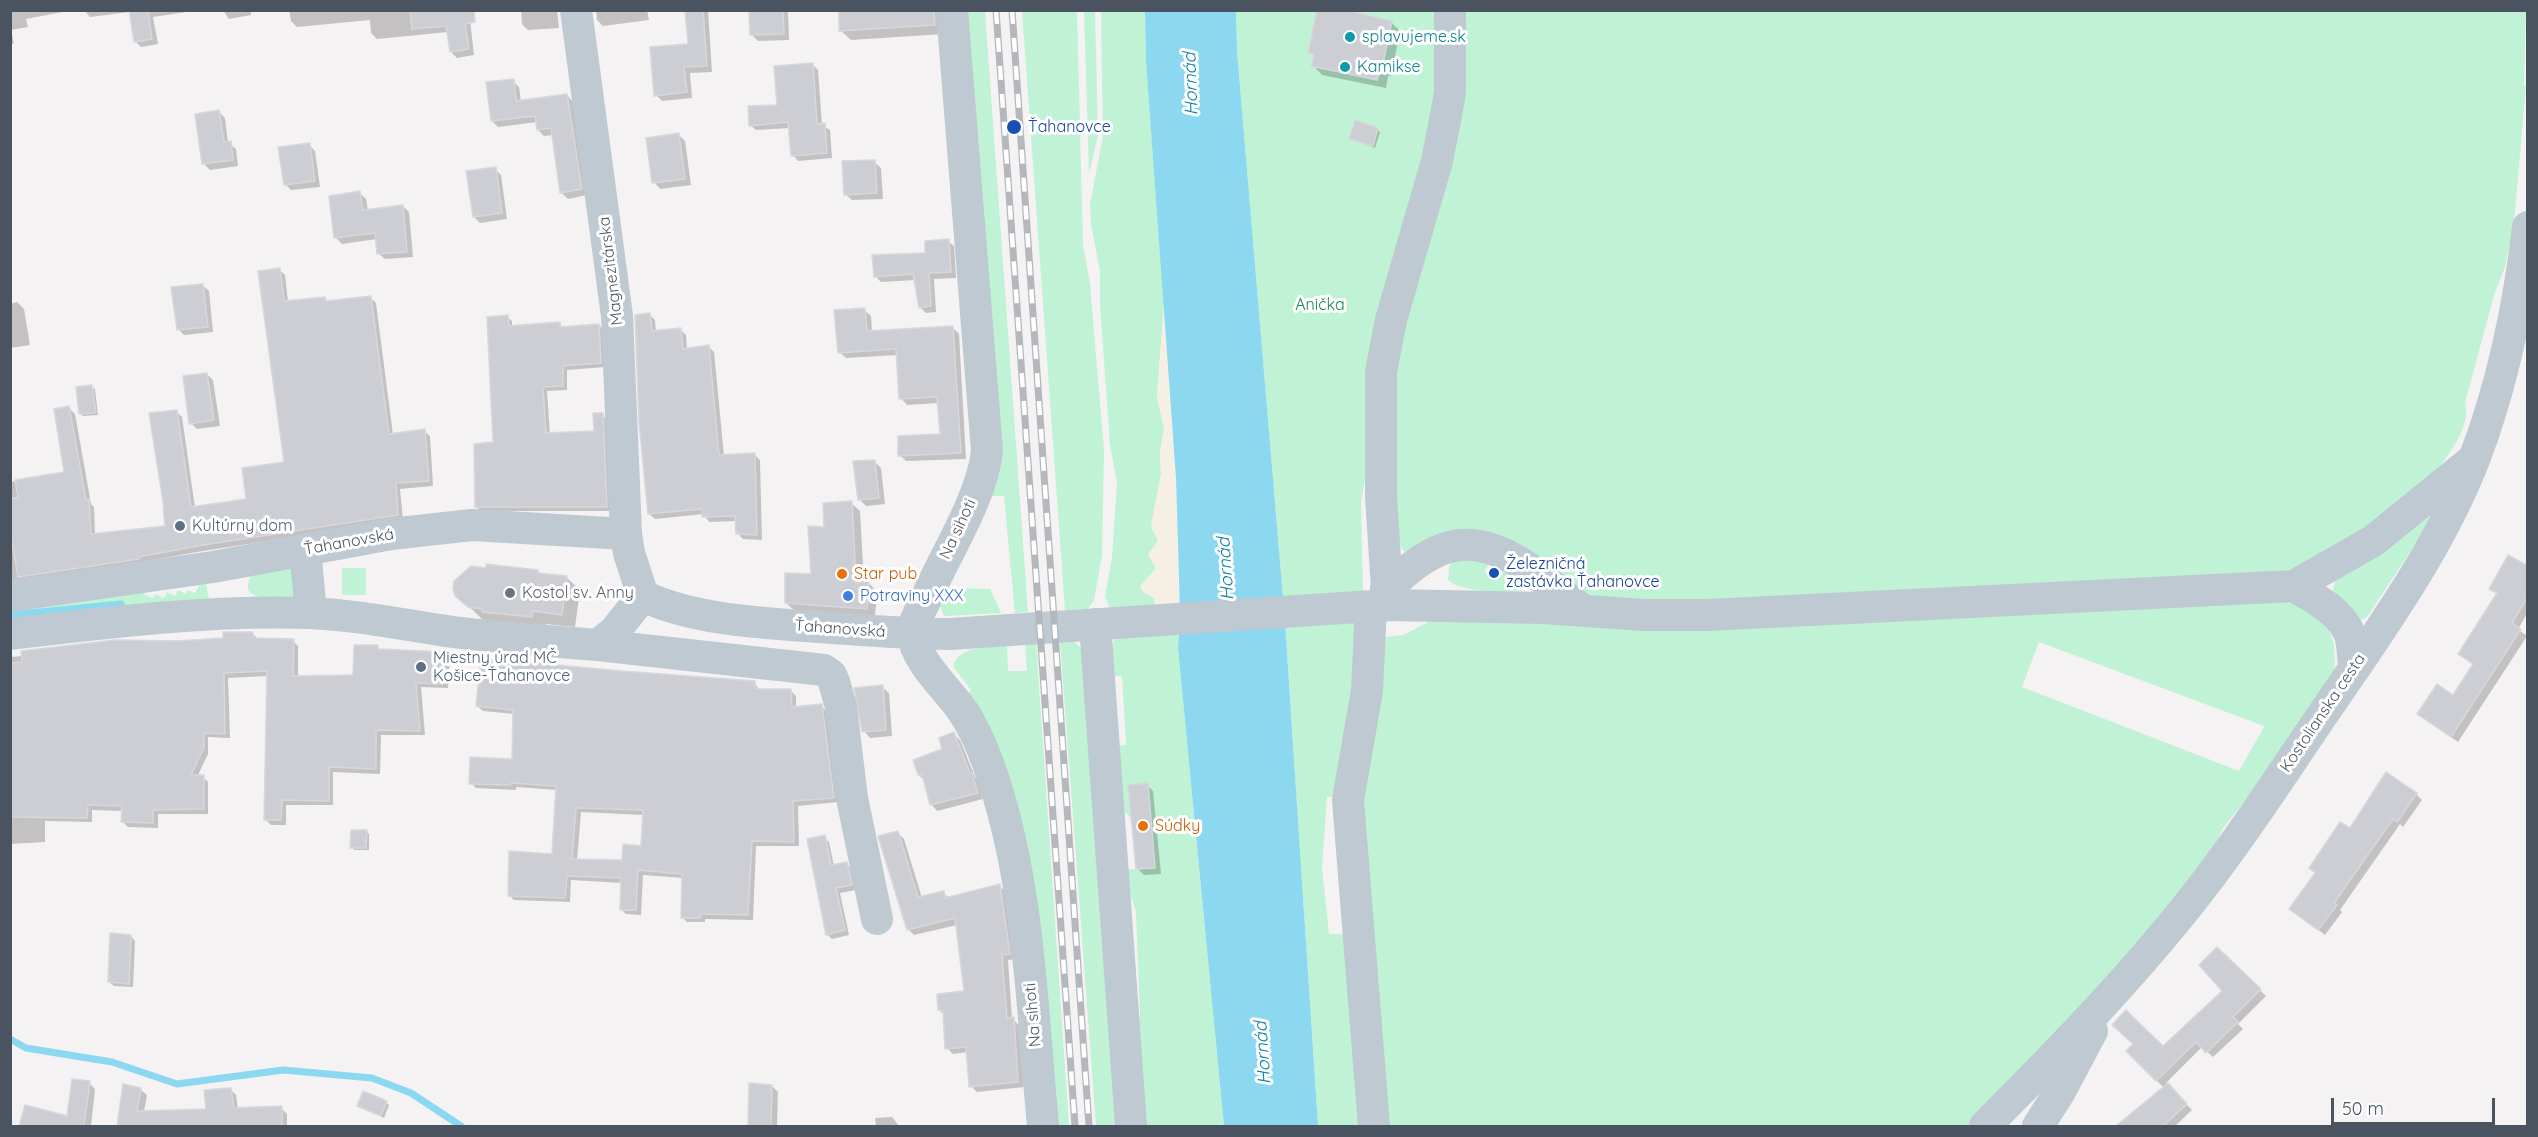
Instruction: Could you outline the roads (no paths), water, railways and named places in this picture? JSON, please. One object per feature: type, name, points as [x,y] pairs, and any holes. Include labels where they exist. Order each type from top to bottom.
[{"type":"street","name":"Magnezitárska","points":[[576,10],[617,316],[626,534]]},
{"type":"street","name":"Na sihoti","points":[[951,10],[987,451],[986,465],[974,498],[929,592],[912,634],[918,653],[963,711],[979,740],[994,782],[1020,886],[1042,1126]]},
{"type":"street","points":[[1374,1126],[1348,800],[1367,692],[1380,496],[1382,372],[1391,321],[1437,161],[1447,110],[1450,92],[1450,10]]},
{"type":"street","name":"Kostolianska cesta","points":[[1985,1126],[2147,956],[2215,869],[2354,668],[2417,570],[2460,492],[2496,398],[2517,358],[2528,227]]},
{"type":"street","points":[[2354,668],[2350,636],[2343,622],[2320,602],[2294,586],[2373,541],[2474,459]]},
{"type":"street","name":"Ťahanovská","points":[[10,596],[235,564],[391,534],[472,525],[626,534]]},
{"type":"street","points":[[598,645],[614,632],[643,596],[629,554],[626,534]]},
{"type":"street","points":[[1374,602],[1417,564],[1444,549],[1462,545],[1485,546],[1509,557],[1584,611]]},
{"type":"street","points":[[305,549],[311,613]]},
{"type":"street","points":[[235,564],[241,612]]},
{"type":"street","name":"Ťahanovská","points":[[643,596],[669,606],[741,621],[912,634],[950,634],[1374,602],[1644,615],[1718,615],[2294,586]]},
{"type":"street","points":[[10,633],[144,618],[241,612],[311,613],[456,632],[824,670],[831,675],[841,707],[852,798],[877,919]]},
{"type":"street","points":[[1095,624],[1131,1126]]},
{"type":"street","points":[[2038,1126],[2078,1059],[2105,1002]]},
{"type":"water","name":"Hornád","points":[[1145,11],[1236,11],[1237,51],[1285,622],[1318,1126],[1224,1126],[1178,648],[1180,612],[1176,478],[1146,61]]},
{"type":"waterway","points":[[10,615],[121,604]]},
{"type":"waterway","points":[[10,1039],[26,1048],[112,1062],[177,1084],[283,1070],[372,1078],[411,1093],[461,1126]]},
{"type":"railway","points":[[996,10],[1075,1126]]},
{"type":"railway","points":[[1012,10],[1089,1126]]},
{"type":"place","name":"splavujeme.sk","points":[[1350,37]]},
{"type":"place","name":"Kamikse","points":[[1345,67]]},
{"type":"place","name":"Ťahanovce","points":[[1014,127]]},
{"type":"place","name":"Kultúrny dom","points":[[180,526]]},
{"type":"place","name":"Železničná zastávka Ťahanovce","points":[[1494,573]]},
{"type":"place","name":"Star pub","points":[[842,574]]},
{"type":"place","name":"Kostol sv. Anny","points":[[510,593]]},
{"type":"place","name":"Potraviny XXX","points":[[848,596]]},
{"type":"place","name":"Miestny úrad MČ Košice-Ťahanovce","points":[[421,667]]},
{"type":"place","name":"Súdky","points":[[1143,826]]},
{"type":"park label","name":"Anička","points":[[1320,305]]}]
